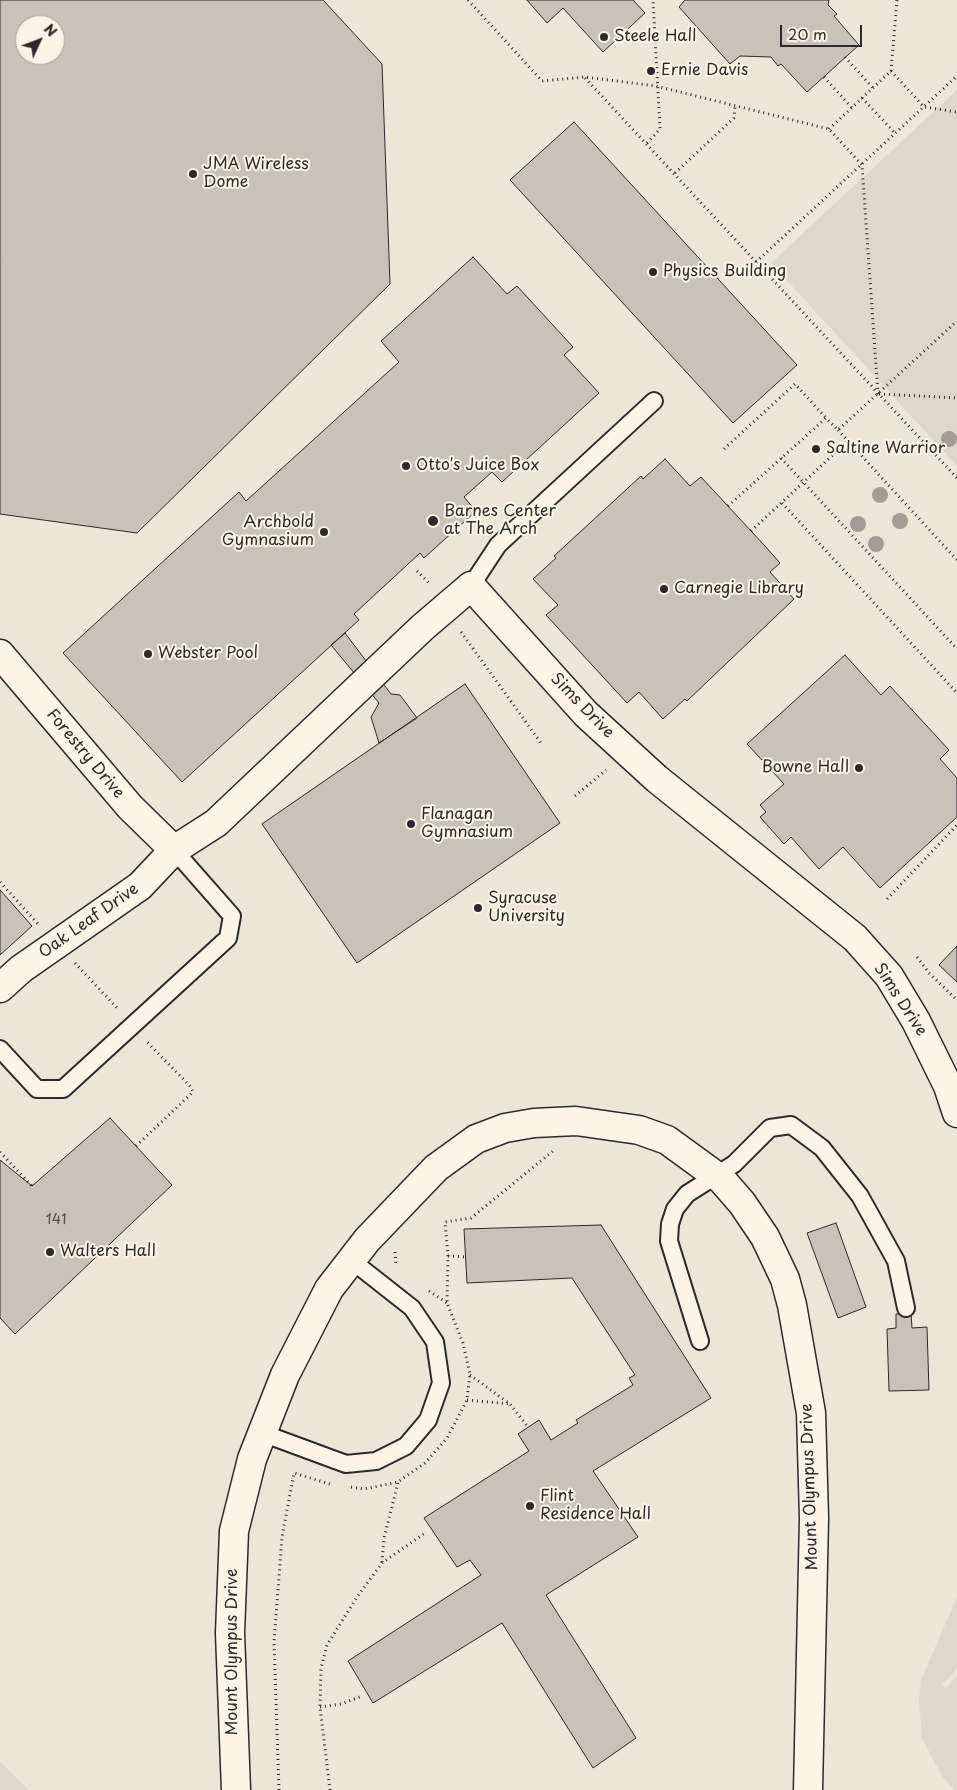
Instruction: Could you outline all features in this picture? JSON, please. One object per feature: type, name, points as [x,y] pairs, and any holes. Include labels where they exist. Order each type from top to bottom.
[{"type":"street","points":[[174,850],[216,824],[423,627],[471,586]]},
{"type":"street","name":"Sims Drive","points":[[471,586],[586,714],[657,778],[855,938],[889,976],[916,1021],[948,1086],[957,1112]]},
{"type":"street","name":"Forestry Drive","points":[[0,654],[130,807],[174,850]]},
{"type":"street","name":"Oak Leaf Drive","points":[[0,988],[57,944],[140,886],[174,850]]},
{"type":"street","name":"Mount Olympus Drive","points":[[236,1790],[230,1633],[234,1531],[252,1459],[285,1375],[329,1289],[367,1240],[436,1168],[476,1139],[504,1128],[534,1123],[576,1121],[639,1130],[667,1140],[714,1175],[742,1203],[765,1237],[785,1279],[792,1305],[810,1413],[814,1518],[808,1790]]},
{"type":"lane","points":[[471,586],[498,546],[654,402]]},
{"type":"lane","points":[[0,1049],[36,1090],[63,1089],[228,938],[232,916],[174,850]]},
{"type":"lane","points":[[700,1341],[669,1241],[670,1224],[675,1209],[687,1194],[734,1164],[770,1128],[791,1125],[822,1148],[860,1196],[896,1261],[906,1308]]},
{"type":"lane","points":[[262,1433],[346,1464],[376,1461],[406,1446],[428,1420],[441,1383],[434,1342],[412,1308],[351,1260]]},
{"type":"path","points":[[468,0],[542,81],[585,77],[656,86],[829,129],[862,164],[878,394]]},
{"type":"path","points":[[647,143],[660,129],[656,86],[653,0]]},
{"type":"path","points":[[829,129],[891,71],[897,0]]},
{"type":"path","points":[[845,57],[873,88]]},
{"type":"path","points":[[891,71],[924,107],[957,112]]},
{"type":"path","points":[[756,262],[957,76]]},
{"type":"path","points":[[585,77],[957,478]]},
{"type":"path","points":[[824,77],[852,108]]},
{"type":"path","points":[[862,98],[895,134]]},
{"type":"path","points":[[675,173],[734,118],[735,106]]},
{"type":"path","points":[[838,430],[957,321]]},
{"type":"path","points":[[724,449],[795,384],[957,560]]},
{"type":"path","points":[[878,394],[957,398]]},
{"type":"path","points":[[728,506],[826,418]]},
{"type":"path","points":[[751,531],[848,441]]},
{"type":"path","points":[[781,458],[957,649]]},
{"type":"path","points":[[782,503],[955,688],[957,693]]},
{"type":"path","points":[[418,571],[434,587]]},
{"type":"path","points":[[458,628],[541,743]]},
{"type":"path","points":[[575,796],[610,767]]},
{"type":"path","points":[[887,899],[957,825]]},
{"type":"path","points":[[0,882],[25,910]]},
{"type":"path","points":[[57,944],[191,1087],[193,1092],[136,1146]]},
{"type":"path","points":[[917,957],[929,973],[957,1000]]},
{"type":"path","points":[[0,1152],[32,1186]]},
{"type":"path","points":[[394,1243],[396,1270]]},
{"type":"path","points":[[448,1256],[466,1257]]},
{"type":"path","points":[[425,1288],[447,1303]]},
{"type":"path","points":[[470,1374],[510,1404],[528,1428]]},
{"type":"path","points":[[467,1400],[510,1404]]},
{"type":"path","points":[[382,1563],[384,1538],[398,1482]]},
{"type":"path","points":[[330,1790],[320,1707],[321,1668],[327,1645],[356,1597],[382,1563],[425,1532]]},
{"type":"path","points":[[320,1707],[341,1704],[362,1696]]},
{"type":"shaded area","name":"Syracuse University","points":[[0,0],[957,0],[957,1790],[29,1790],[0,1761]]},
{"type":"shaded area","points":[[957,90],[957,466],[771,263]]},
{"type":"shaded area","points":[[957,1597],[957,1668],[942,1685],[946,1688],[957,1676],[957,1790],[954,1790],[942,1776],[922,1738],[919,1700],[921,1680]]},
{"type":"shaded area","points":[[0,1761],[29,1790],[0,1790]]},
{"type":"building","name":"JMA Wireless Dome","points":[[0,0],[323,0],[382,64],[390,284],[137,533],[0,514]]},
{"type":"building","name":"Steele Hall","points":[[527,0],[633,0],[645,13],[603,52],[563,8],[547,23]]},
{"type":"building","points":[[685,0],[829,0],[828,5],[837,14],[834,16],[859,45],[807,92],[781,64],[778,66],[771,57],[740,56],[730,64],[679,7]]},
{"type":"building","name":"Physics Building","points":[[574,122],[797,365],[733,423],[510,180]]},
{"type":"building","name":"Archbold Gymnasium","points":[[473,257],[507,294],[517,286],[573,347],[564,355],[599,393],[502,482],[492,472],[464,497],[476,511],[424,558],[420,553],[354,614],[359,620],[182,782],[63,653],[239,492],[246,501],[399,362],[381,341]]},
{"type":"building","name":"Carnegie Library","points":[[665,459],[690,486],[701,477],[764,545],[780,563],[770,572],[794,599],[687,701],[685,699],[663,719],[639,692],[627,703],[546,615],[558,605],[533,579],[556,558],[554,556],[641,476],[643,479]]},
{"type":"building","points":[[345,633],[391,694],[400,695],[417,718],[379,743],[371,717],[379,703],[331,645]]},
{"type":"building","name":"Bowne Hall","points":[[845,655],[881,695],[890,686],[949,750],[940,759],[957,778],[957,817],[880,888],[843,847],[819,869],[791,837],[784,844],[760,817],[766,812],[760,805],[784,784],[747,744]]},
{"type":"building","name":"Flanagan Gymnasium","points":[[465,684],[560,823],[357,963],[262,824]]},
{"type":"building","points":[[0,890],[32,926],[0,955]]},
{"type":"building","points":[[957,946],[957,982],[939,965]]},
{"type":"building","name":"Walters Hall","points":[[110,1118],[172,1185],[15,1334],[0,1318],[0,1160],[32,1186]]},
{"type":"building","points":[[836,1223],[866,1307],[838,1318],[807,1233]]},
{"type":"building","name":"Flint Residence Hall","points":[[601,1225],[711,1398],[593,1471],[638,1537],[546,1595],[636,1738],[593,1768],[502,1623],[373,1703],[348,1661],[481,1575],[470,1560],[457,1567],[424,1518],[529,1451],[518,1434],[539,1420],[551,1440],[578,1423],[576,1420],[633,1385],[629,1378],[635,1375],[572,1278],[467,1283],[464,1229]]},
{"type":"building","points":[[911,1313],[912,1328],[927,1327],[929,1390],[889,1391],[887,1329],[896,1328],[896,1314]]},
{"type":"place","name":"Steele Hall","points":[[604,37]]},
{"type":"place","name":"Ernie Davis","points":[[651,71]]},
{"type":"place","name":"JMA Wireless Dome","points":[[193,174]]},
{"type":"place","name":"Physics Building","points":[[653,272]]},
{"type":"place","name":"Saltine Warrior","points":[[816,449]]},
{"type":"place","name":"Otto's Juice Box","points":[[406,466]]},
{"type":"place","name":"Barnes Center at The Arch","points":[[433,521]]},
{"type":"place","name":"Archbold Gymnasium","points":[[324,532]]},
{"type":"place","name":"Carnegie Library","points":[[664,589]]},
{"type":"place","name":"Webster Pool","points":[[148,654]]},
{"type":"place","name":"Bowne Hall","points":[[859,768]]},
{"type":"place","name":"Flanagan Gymnasium","points":[[411,824]]},
{"type":"place","name":"Syracuse University","points":[[478,908]]},
{"type":"place","name":"Walters Hall","points":[[50,1252]]},
{"type":"place","name":"Flint Residence Hall","points":[[530,1506]]}]
